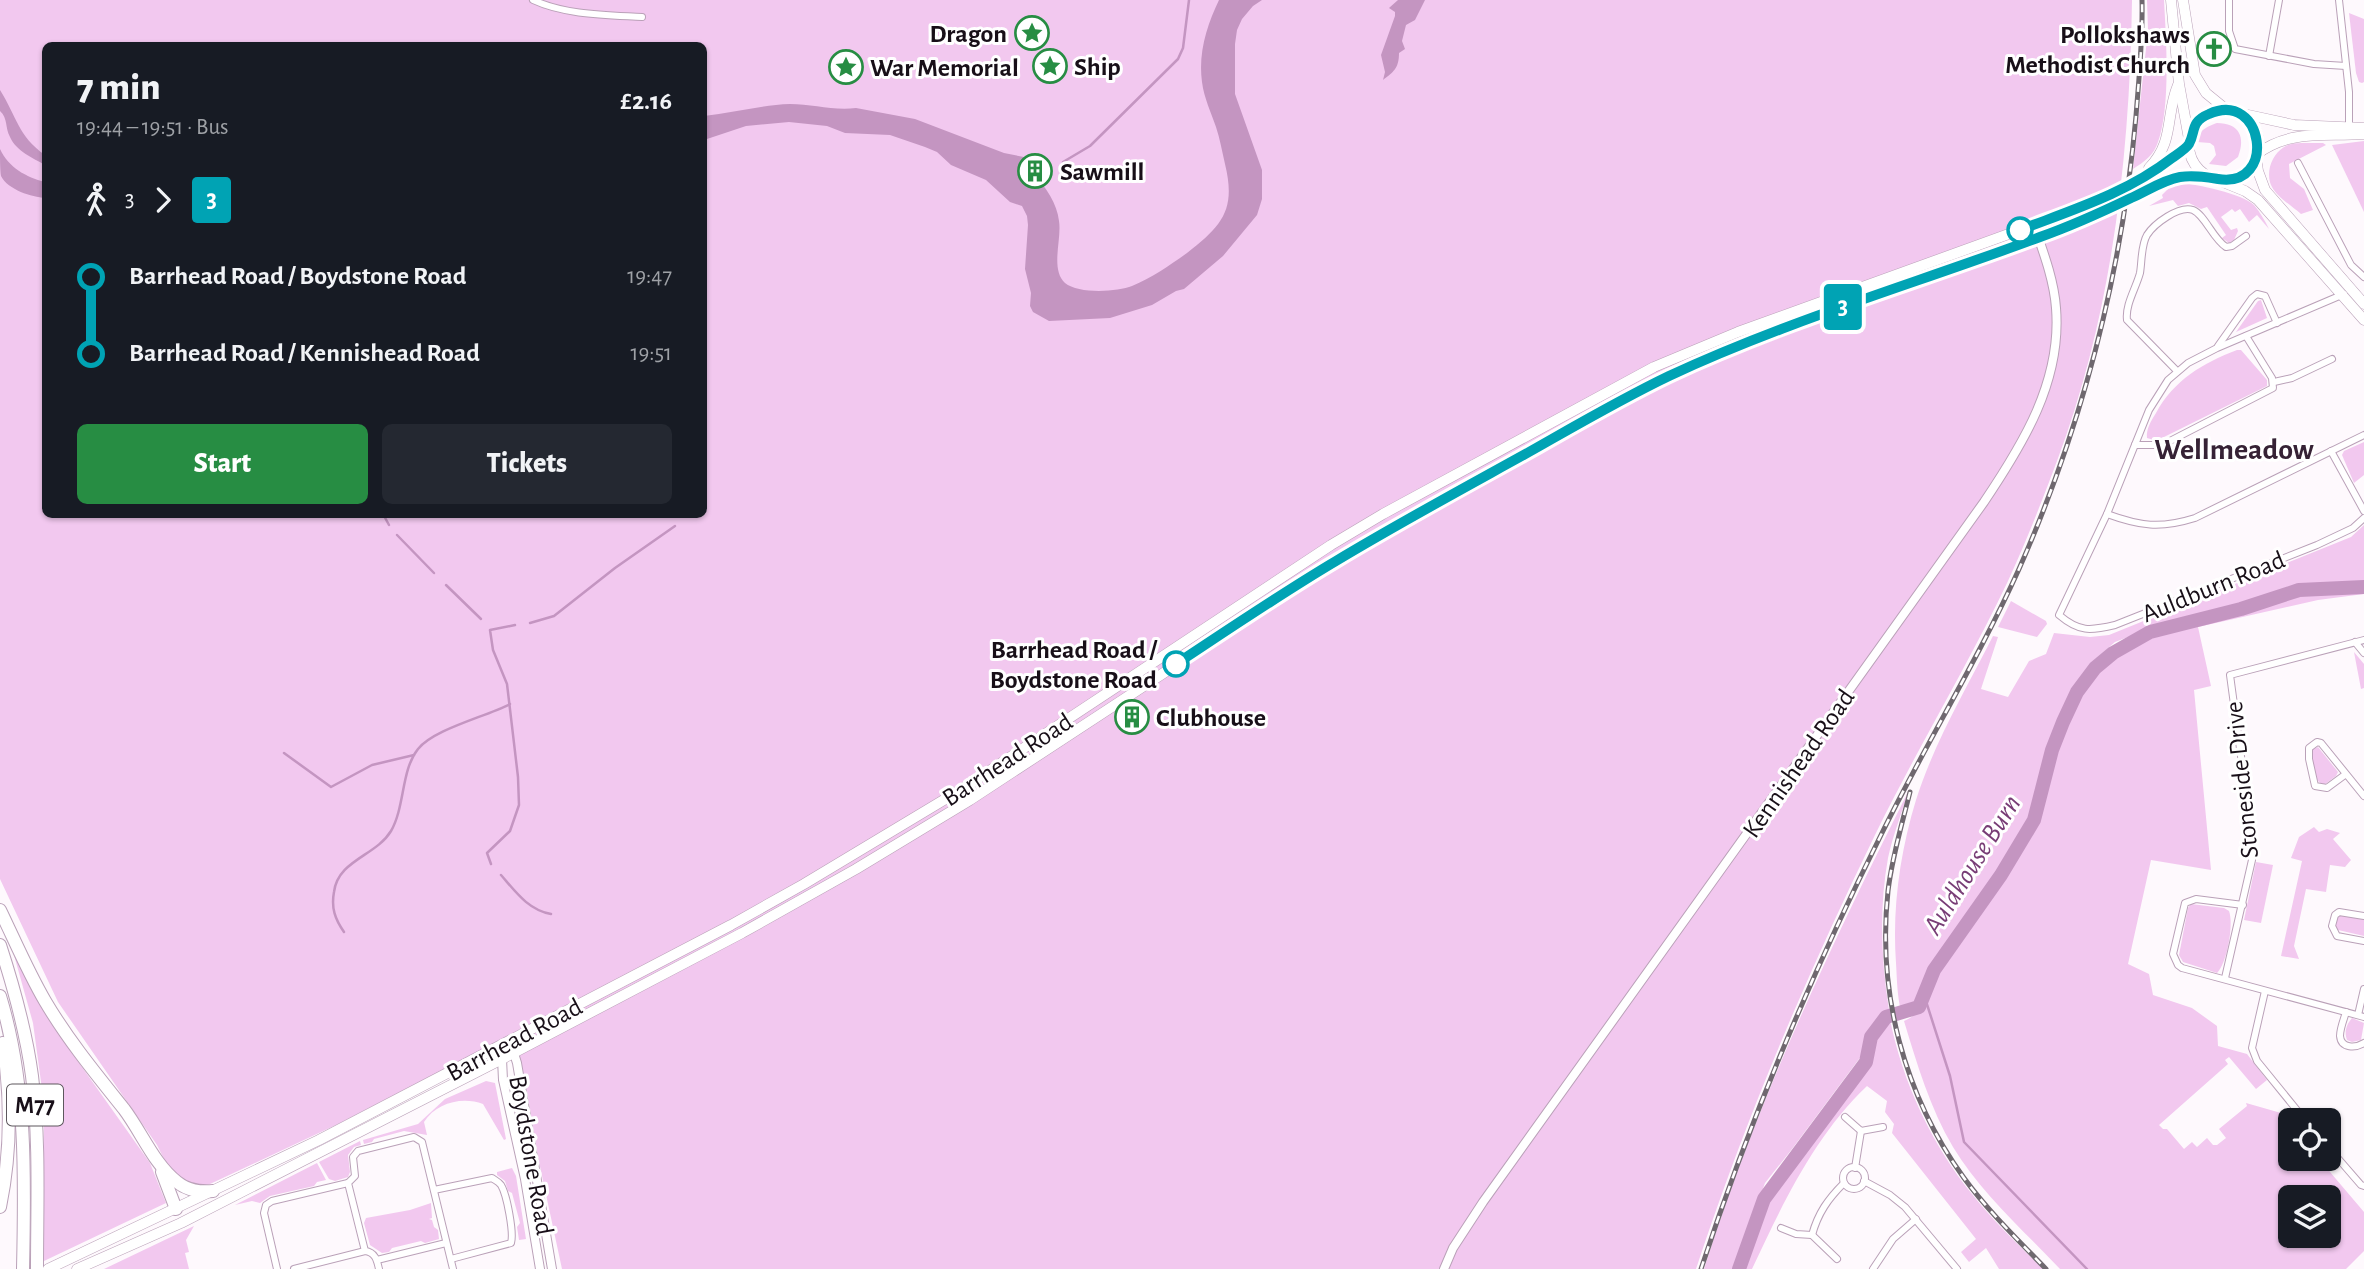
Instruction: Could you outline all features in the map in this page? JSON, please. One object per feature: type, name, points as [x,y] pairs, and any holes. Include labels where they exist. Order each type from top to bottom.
[{"type":"highway","points":[[0,910],[35,984],[55,1017],[158,1161],[186,1188],[213,1191]]},
{"type":"highway","name":"M77","points":[[0,945],[19,1008],[32,1078],[37,1158],[37,1269]]},
{"type":"highway","name":"M77","points":[[0,996],[15,1067],[22,1127],[23,1269]]},
{"type":"highway","points":[[0,1023],[7,1072],[8,1132],[0,1207]]},
{"type":"highway","points":[[158,1161],[176,1209]]},
{"type":"main road","points":[[2171,0],[2179,83],[2193,162],[2210,177],[2237,187],[2258,200],[2346,292],[2364,304]]},
{"type":"main road","points":[[2183,0],[2195,75],[2206,93],[2231,112],[2244,117],[2253,127],[2257,137],[2258,171],[2265,190],[2346,292],[2364,320]]},
{"type":"main road","points":[[2139,178],[2156,161],[2165,147],[2173,98],[2179,83]]},
{"type":"main road","points":[[2189,142],[2195,126],[2214,112],[2231,112],[2294,125],[2364,134]]},
{"type":"main road","points":[[2210,177],[2222,180],[2239,176],[2249,169],[2257,155],[2270,144],[2290,137],[2364,128]]},
{"type":"main road","name":"Barrhead Road","points":[[48,1269],[272,1163],[731,925],[892,833],[1331,545],[1383,514],[1654,368],[1688,352],[2092,203],[2171,159],[2189,142]]},
{"type":"main road","name":"Barrhead Road","points":[[77,1269],[181,1223],[515,1053],[742,933],[970,800],[1336,560],[1649,386],[1702,362],[1835,310],[2038,238],[2107,210],[2166,181],[2183,177],[2210,177]]},
{"type":"main road","points":[[1930,263],[1935,274]]},
{"type":"main road","points":[[1572,412],[1578,425]]},
{"type":"main road","points":[[621,982],[627,993]]},
{"type":"main road","points":[[176,1209],[181,1223]]},
{"type":"street","points":[[533,0],[546,6],[642,17]]},
{"type":"street","points":[[2229,0],[2229,31],[2235,49],[2314,64],[2346,66]]},
{"type":"street","points":[[2269,55],[2279,0]]},
{"type":"street","points":[[2339,0],[2349,92],[2349,131]]},
{"type":"street","points":[[2298,163],[2351,265],[2364,277]]},
{"type":"street","points":[[2177,371],[2127,320],[2127,311],[2140,274],[2145,238],[2176,212],[2187,209],[2197,212],[2226,247],[2246,236]]},
{"type":"street","name":"Kennishead Road","points":[[1444,1269],[1453,1248],[1483,1202],[2012,460],[2037,412],[2053,358],[2055,301],[2034,225]]},
{"type":"street","points":[[2346,292],[2217,348],[2177,371],[2155,398],[2107,514],[2146,525],[2179,523],[2195,518],[2364,435]]},
{"type":"street","points":[[2217,348],[2257,294],[2265,296],[2277,323]]},
{"type":"street","points":[[2135,445],[2155,445],[2170,441],[2270,390],[2274,382],[2246,336]]},
{"type":"street","points":[[2274,382],[2292,378],[2332,359]]},
{"type":"street","points":[[2331,451],[2364,511]]},
{"type":"street","name":"Auldburn Road","points":[[2107,514],[2059,615],[2077,628],[2100,629],[2115,625],[2317,545],[2353,528],[2364,519]]},
{"type":"street","name":"Stoneside Drive","points":[[2225,978],[2252,863],[2230,674],[2364,640]]},
{"type":"street","points":[[2355,642],[2364,653]]},
{"type":"street","points":[[2346,774],[2328,788],[2315,786],[2309,748],[2317,742],[2321,743],[2364,796]]},
{"type":"street","points":[[2243,905],[2196,899],[2185,903],[2174,954],[2178,965],[2361,1016],[2364,989]]},
{"type":"street","points":[[2364,916],[2339,912],[2335,915],[2332,926],[2337,936],[2364,941]]},
{"type":"street","points":[[2265,991],[2252,1048],[2257,1061],[2295,1108]]},
{"type":"street","points":[[2346,1012],[2340,1037],[2342,1041],[2350,1047],[2364,1043]]},
{"type":"street","name":"Boydstone Road","points":[[510,1041],[515,1053],[552,1269]]},
{"type":"street","name":"Boydstone Road","points":[[497,1048],[502,1059],[503,1080],[525,1179],[540,1269]]},
{"type":"street","points":[[1845,1117],[1861,1131]]},
{"type":"street","points":[[1861,1131],[1883,1127]]},
{"type":"street","points":[[1855,1168],[1861,1131]]},
{"type":"street","points":[[277,1269],[264,1213],[266,1205],[272,1201],[348,1183],[355,1175],[353,1157],[358,1151],[414,1137],[422,1142],[453,1269]]},
{"type":"street","points":[[2341,1162],[2364,1186]]},
{"type":"street","points":[[1812,1235],[1816,1219],[1825,1204],[1844,1183],[1844,1173],[1855,1168],[1862,1171],[1864,1181],[1860,1187],[1853,1189],[1844,1183]]},
{"type":"street","points":[[434,1190],[492,1178],[499,1183],[505,1197],[513,1235],[511,1243],[451,1259]]},
{"type":"street","points":[[1864,1181],[1890,1195],[1905,1207],[1957,1269]]},
{"type":"street","points":[[348,1183],[365,1251]]},
{"type":"street","points":[[1873,1269],[1892,1239],[1916,1219]]},
{"type":"street","points":[[1781,1228],[1796,1234],[1812,1235],[1837,1259]]},
{"type":"street","points":[[377,1260],[446,1243]]},
{"type":"street","points":[[294,1269],[365,1251],[372,1253],[379,1269]]},
{"type":"shaded area","points":[[0,0],[2132,0],[2127,117],[2114,234],[2092,349],[2057,461],[2008,581],[1891,803],[1825,941],[1756,1103],[1696,1269],[562,1269],[527,1091],[519,1068],[520,1059],[510,1035],[338,1124],[204,1186],[190,1184],[170,1171],[157,1145],[58,1002],[0,879]]},
{"type":"shaded area","points":[[1219,0],[1262,0],[1242,19],[1235,44],[1235,94],[1262,170],[1262,199],[1257,215],[1223,256],[1184,289],[1152,305],[1110,318],[1049,321],[1033,312],[1025,269],[1028,225],[1022,206],[1010,202],[986,180],[951,165],[937,152],[890,135],[845,133],[827,126],[789,122],[746,126],[707,139],[707,116],[798,104],[839,109],[856,108],[915,119],[1004,153],[1029,158],[1023,165],[1027,169],[1024,173],[1031,179],[1034,176],[1043,185],[1058,215],[1060,228],[1057,262],[1065,283],[1079,289],[1098,291],[1125,288],[1161,271],[1187,253],[1210,234],[1224,215],[1229,193],[1228,180],[1217,132],[1204,94],[1201,71],[1204,40]]},
{"type":"shaded area","points":[[1398,0],[1425,0],[1415,20],[1406,25],[1402,41],[1405,49],[1399,53],[1397,66],[1383,80],[1385,72],[1381,55],[1395,16],[1395,12],[1389,8]]},
{"type":"shaded area","points":[[2147,0],[2164,0],[2167,72],[2165,110],[2154,151],[2133,169],[2148,30]]},
{"type":"shaded area","points":[[2349,13],[2364,19],[2362,83],[2356,73]]},
{"type":"shaded area","points":[[0,90],[23,133],[42,153],[42,163],[16,146],[8,134],[0,111]]},
{"type":"shaded area","points":[[2217,123],[2231,125],[2241,137],[2238,157],[2226,166],[2209,164],[2216,155],[2214,146],[2197,142],[2201,132]]},
{"type":"shaded area","points":[[2364,141],[2364,212],[2332,145]]},
{"type":"shaded area","points":[[2292,144],[2326,145],[2289,164],[2290,178],[2304,189],[2313,210],[2301,214],[2274,191],[2269,171],[2279,150]]},
{"type":"shaded area","points":[[0,149],[19,171],[42,181],[42,197],[21,192],[1,176]]},
{"type":"shaded area","points":[[2180,183],[2219,190],[2248,201],[2254,205],[2269,229],[2257,215],[2249,222],[2240,209],[2235,212],[2232,209],[2221,217],[2231,230],[2237,228],[2238,231],[2234,240],[2229,243],[2222,238],[2226,235],[2207,207],[2201,209],[2189,203],[2178,206],[2173,200],[2149,206],[2163,198],[2162,195],[2170,187]]},
{"type":"shaded area","points":[[2261,300],[2267,318],[2236,332],[2258,301]]},
{"type":"shaded area","points":[[2241,350],[2267,380],[2267,386],[2164,437],[2154,440],[2147,438],[2154,416],[2171,391],[2201,367]]},
{"type":"shaded area","points":[[2364,442],[2364,475],[2354,483],[2342,455],[2344,451]]},
{"type":"shaded area","points":[[2364,525],[2364,584],[2295,589],[2165,623],[2115,642],[2092,662],[2050,749],[2029,817],[1998,873],[1931,967],[1918,1005],[1901,1011],[1895,922],[1898,881],[1910,820],[1923,779],[1941,737],[1993,636],[1998,637],[1981,689],[2008,697],[2029,661],[2046,654],[2054,633],[2090,637],[2109,635],[2351,537]]},
{"type":"shaded area","points":[[2364,590],[2364,594],[2318,600],[2198,627],[2211,686],[2194,690],[2211,870],[2151,860],[2128,964],[2149,974],[2153,995],[2192,1008],[2217,1026],[2218,1046],[2247,1054],[2267,1080],[2256,1089],[2229,1057],[2225,1060],[2228,1064],[2159,1125],[2167,1129],[2184,1149],[2192,1142],[2197,1147],[2207,1138],[2213,1145],[2217,1145],[2226,1138],[2219,1129],[2247,1106],[2246,1103],[2278,1112],[2278,1171],[2329,1171],[2364,1212],[2364,1251],[2346,1269],[2060,1269],[1989,1195],[1953,1147],[1931,1101],[1904,1021],[1922,1006],[1930,993],[1936,970],[2008,869],[2036,819],[2053,758],[2073,709],[2095,676],[2119,654],[2156,633],[2308,593]]},
{"type":"shaded area","points":[[2011,601],[2046,621],[2047,624],[2037,637],[1998,627]]},
{"type":"shaded area","points":[[2354,652],[2364,664],[2364,688],[2361,689]]},
{"type":"shaded area","points":[[2318,747],[2338,772],[2324,785],[2314,775],[2312,764],[2313,749]]},
{"type":"shaded area","points":[[1909,790],[1890,849],[1883,896],[1884,972],[1889,1010],[1870,1030],[1862,1055],[1765,1183],[1734,1269],[1704,1269],[1771,1085],[1851,907]]},
{"type":"shaded area","points":[[2314,827],[2319,832],[2327,829],[2340,833],[2333,839],[2351,860],[2345,867],[2330,865],[2326,892],[2306,889],[2294,946],[2299,959],[2281,956],[2302,861],[2291,858],[2299,837]]},
{"type":"shaded area","points":[[2256,862],[2273,865],[2261,923],[2244,920]]},
{"type":"shaded area","points":[[2191,904],[2229,911],[2229,943],[2217,973],[2183,962],[2179,955]]},
{"type":"shaded area","points":[[2340,915],[2364,919],[2364,936],[2334,927],[2336,918]]},
{"type":"shaded area","points":[[14,955],[55,1029],[150,1163],[166,1203],[44,1261],[44,1104],[33,1023]]},
{"type":"shaded area","points":[[2352,1018],[2364,1023],[2361,1040],[2352,1042],[2347,1040],[2346,1034]]},
{"type":"shaded area","points":[[1890,1019],[1911,1089],[1944,1155],[1980,1204],[2043,1269],[1999,1269],[1986,1248],[1969,1262],[1961,1252],[1976,1239],[1892,1133],[1894,1124],[1885,1112],[1887,1101],[1867,1086],[1831,1126],[1801,1172],[1752,1269],[1742,1269],[1767,1201],[1868,1065],[1875,1040]]},
{"type":"shaded area","points":[[486,1081],[495,1083],[506,1139],[504,1140],[483,1104],[458,1101],[442,1106],[429,1115],[424,1122],[427,1135],[404,1131],[364,1144],[363,1140],[418,1124],[445,1099]]},
{"type":"shaded area","points":[[360,1141],[361,1145],[354,1147],[348,1155],[348,1177],[335,1181],[329,1179],[319,1162]]},
{"type":"shaded area","points":[[317,1163],[326,1180],[317,1182],[314,1186],[270,1196],[260,1203],[252,1201],[235,1205]]},
{"type":"shaded area","points":[[512,1168],[516,1176],[526,1239],[519,1240],[517,1227],[520,1223],[512,1193],[508,1191],[505,1181],[497,1175],[497,1172]]},
{"type":"shaded area","points":[[431,1203],[432,1218],[429,1219],[438,1230],[439,1239],[392,1248],[389,1252],[382,1253],[370,1245],[364,1223],[366,1218]]},
{"type":"shaded area","points":[[194,1226],[186,1240],[189,1252],[185,1253],[189,1269],[104,1269]]},
{"type":"waterway","points":[[1063,162],[1090,146],[1178,59],[1183,48],[1189,0]]},
{"type":"waterway","points":[[385,518],[389,525]]},
{"type":"waterway","points":[[530,623],[554,616],[615,568],[675,526]]},
{"type":"waterway","points":[[397,535],[434,573]]},
{"type":"waterway","points":[[446,585],[481,619]]},
{"type":"waterway","name":"Auldhouse Burn","points":[[1739,1269],[1764,1199],[1866,1062],[1871,1037],[1886,1017],[1919,1007],[1934,970],[2001,875],[2034,820],[2052,750],[2063,722],[2077,692],[2095,668],[2113,653],[2150,632],[2241,609],[2299,590],[2364,587]]},
{"type":"waterway","points":[[491,864],[487,853],[510,831],[519,805],[507,684],[493,650],[490,630],[515,625]]},
{"type":"waterway","points":[[344,932],[333,908],[337,881],[342,872],[376,847],[391,831],[399,811],[409,767],[418,749],[448,729],[510,704]]},
{"type":"waterway","points":[[284,753],[331,787],[372,765],[414,755]]},
{"type":"waterway","points":[[501,875],[529,904],[551,914]]},
{"type":"waterway","points":[[1924,995],[1950,1076],[1964,1142],[2087,1269]]},
{"type":"railway","points":[[1701,1269],[1761,1103],[1830,941],[1915,768],[2003,603],[2042,514],[2062,459],[2096,347],[2121,233],[2136,116],[2142,0]]},
{"type":"railway","points":[[1910,792],[1892,866],[1886,929],[1891,1005],[1899,1042],[1925,1112],[1943,1146],[1983,1202],[2046,1269]]},
{"type":"bus line","name":"3","points":[[1176,664],[1336,560],[1673,374],[1835,310],[2060,230],[2166,181],[2183,177],[2208,176],[2222,180],[2239,176],[2249,169],[2257,154],[2255,131],[2244,117],[2235,113],[2218,111],[2208,114],[2195,126],[2189,144],[2155,170],[2092,203],[2020,230]]},
{"type":"place","name":"Dragon","points":[[1032,33]]},
{"type":"place","name":"Pollokshaws Methodist Church","points":[[2214,49]]},
{"type":"place","name":"Ship","points":[[1050,66]]},
{"type":"place","name":"War Memorial","points":[[846,67]]},
{"type":"place","name":"Sawmill","points":[[1035,171]]},
{"type":"place","name":"Barrhead Road / Boydstone Road","points":[[1176,664]]},
{"type":"place","name":"Clubhouse","points":[[1132,717]]},
{"type":"district","name":"Wellmeadow","points":[[2234,449]]}]
